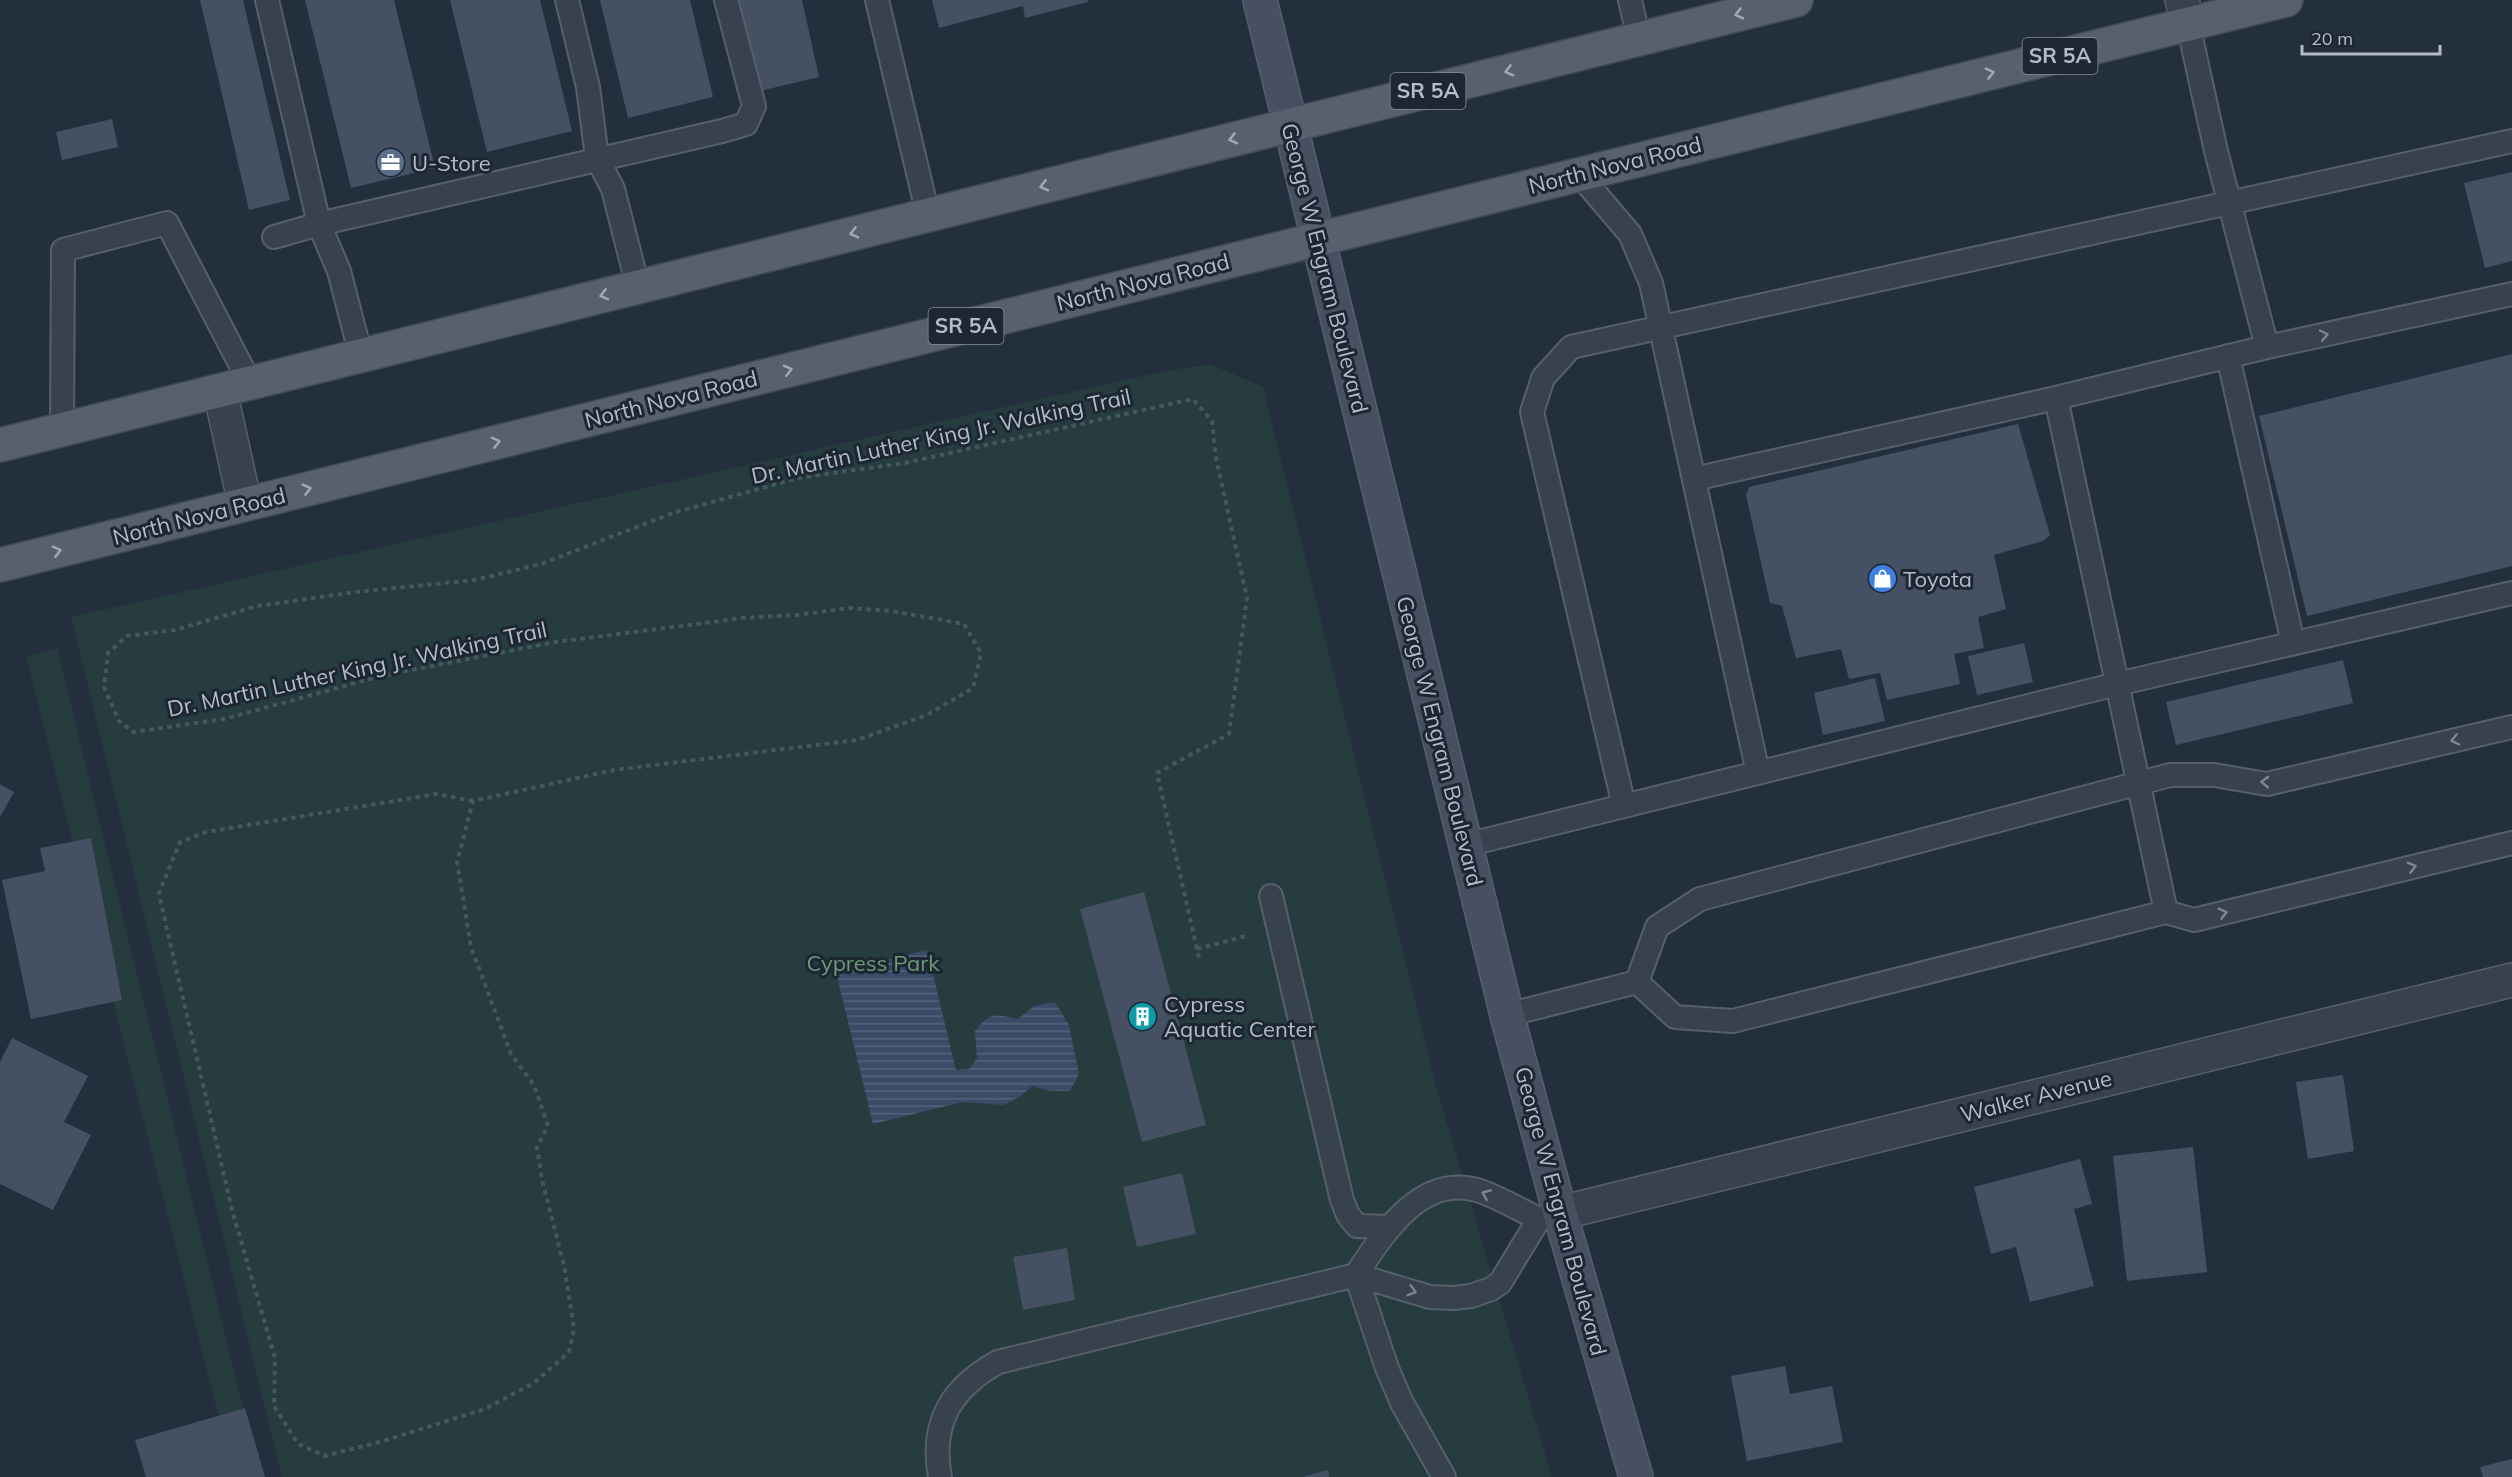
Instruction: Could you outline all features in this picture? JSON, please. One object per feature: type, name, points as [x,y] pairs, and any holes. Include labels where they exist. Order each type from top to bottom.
[{"type":"main road","name":"George W Engram Boulevard","points":[[1260,0],[1507,1015],[1550,1216],[1636,1477]]},
{"type":"main road","name":"SR 5A","points":[[0,445],[1796,0]]},
{"type":"main road","name":"North Nova Road","points":[[0,565],[1579,174],[2185,12],[2286,0]]},
{"type":"street","points":[[235,387],[245,504]]},
{"type":"street","name":"Walker Avenue","points":[[1550,1216],[2512,980]]},
{"type":"lane","points":[[267,0],[319,224],[339,272],[361,356]]},
{"type":"lane","points":[[567,0],[588,87],[597,158],[613,189],[638,287]]},
{"type":"lane","points":[[274,237],[319,224],[597,158],[722,132],[746,124],[754,106],[726,0]]},
{"type":"lane","points":[[877,0],[928,215]]},
{"type":"lane","points":[[1630,0],[1639,39]]},
{"type":"lane","points":[[2185,12],[2216,151],[2267,347]]},
{"type":"lane","points":[[1624,806],[1532,412],[1543,378],[1571,347],[2512,141]]},
{"type":"lane","points":[[1579,174],[1630,234],[1651,283],[1758,773]]},
{"type":"lane","points":[[62,430],[63,250],[167,223],[235,387]]},
{"type":"lane","points":[[1694,479],[2056,398],[2267,347],[2512,294]]},
{"type":"lane","points":[[2228,356],[2293,643]]},
{"type":"lane","points":[[2056,398],[2166,912]]},
{"type":"lane","points":[[1466,845],[2117,684],[2512,593]]},
{"type":"lane","points":[[1637,982],[1657,927],[1700,899],[2170,775],[2214,775],[2267,784],[2512,727]]},
{"type":"lane","points":[[1637,982],[1675,1017],[1733,1021],[2166,912],[2194,920],[2512,843]]},
{"type":"lane","points":[[1271,896],[1342,1200],[1348,1215],[1357,1226],[1388,1227]]},
{"type":"lane","points":[[1507,1015],[1637,982]]},
{"type":"lane","points":[[940,1477],[938,1432],[948,1407],[976,1374],[998,1362],[1356,1275],[1430,1297],[1454,1298],[1480,1293],[1491,1289],[1507,1275],[1550,1216],[1482,1191],[1464,1187],[1442,1190],[1422,1199],[1388,1227],[1356,1275]]},
{"type":"lane","points":[[1356,1275],[1387,1368],[1402,1403],[1444,1477]]},
{"type":"path","name":"Dr. Martin Luther King Jr. Walking Trail","points":[[473,801],[457,862],[471,947],[511,1054],[534,1085],[548,1126],[537,1147],[542,1180],[564,1265],[574,1329],[569,1352],[534,1383],[485,1409],[383,1441],[325,1455],[298,1444],[274,1406],[275,1358],[232,1210],[159,893],[180,842],[206,832],[437,794],[473,801],[614,770],[857,740],[927,715],[973,688],[981,653],[964,624],[891,611],[849,608],[797,615],[743,618],[545,644],[386,675],[224,719],[133,732],[119,721],[104,687],[108,653],[127,636],[175,630],[257,606],[356,592],[475,580],[541,564],[673,513],[798,478],[905,463],[1193,399],[1212,421],[1216,458],[1247,598],[1229,734],[1157,773],[1199,958]]},
{"type":"path","points":[[1197,949],[1278,928]]},
{"type":"green space","name":"Cypress Park","points":[[1210,364],[1263,387],[1437,1090],[1552,1477],[282,1477],[71,617],[1165,371]]},
{"type":"green space","points":[[57,648],[260,1477],[234,1477],[26,657]]},
{"type":"water","points":[[927,950],[956,1070],[969,1069],[977,1058],[975,1031],[985,1020],[994,1016],[1018,1019],[1034,1006],[1055,1002],[1069,1025],[1079,1074],[1070,1091],[1050,1091],[1032,1086],[1021,1096],[1004,1105],[963,1102],[873,1124],[836,972]]},
{"type":"building","points":[[200,0],[243,0],[290,200],[249,210]]},
{"type":"building","points":[[305,0],[394,0],[435,168],[351,188]]},
{"type":"building","points":[[450,0],[540,0],[572,131],[487,152]]},
{"type":"building","points":[[600,0],[690,0],[713,97],[628,118]]},
{"type":"building","points":[[739,0],[802,0],[819,77],[760,91]]},
{"type":"building","points":[[932,0],[1088,0],[1088,2],[1025,18],[1023,6],[939,28]]},
{"type":"building","points":[[112,119],[118,147],[62,160],[56,132]]},
{"type":"building","points":[[2512,172],[2512,261],[2485,268],[2464,183]]},
{"type":"building","points":[[2512,354],[2512,566],[2307,616],[2259,416]]},
{"type":"building","name":"Toyota","points":[[2018,424],[2050,535],[2043,541],[1994,555],[2006,609],[1978,617],[1984,648],[1954,654],[1960,684],[1887,700],[1880,673],[1849,679],[1841,649],[1796,658],[1782,606],[1770,603],[1746,495],[1749,487]]},
{"type":"building","points":[[2024,643],[2033,682],[1977,695],[1968,656]]},
{"type":"building","points":[[2343,660],[2353,703],[2176,745],[2166,702]]},
{"type":"building","points":[[1875,678],[1885,721],[1823,735],[1814,693]]},
{"type":"building","points":[[0,784],[14,792],[0,817]]},
{"type":"building","points":[[91,838],[122,1000],[31,1019],[2,880],[45,871],[40,848]]},
{"type":"building","name":"Cypress Aquatic Center","points":[[1144,892],[1206,1125],[1142,1142],[1080,909]]},
{"type":"building","points":[[12,1038],[88,1076],[64,1122],[91,1135],[53,1210],[0,1184],[0,1062]]},
{"type":"building","points":[[2343,1075],[2354,1151],[2308,1159],[2296,1082]]},
{"type":"building","points":[[2193,1147],[2207,1272],[2127,1281],[2113,1156]]},
{"type":"building","points":[[2080,1159],[2092,1204],[2074,1209],[2094,1286],[2030,1302],[2016,1247],[1991,1254],[1974,1187]]},
{"type":"building","points":[[1182,1173],[1196,1234],[1137,1247],[1123,1187]]},
{"type":"building","points":[[1067,1248],[1075,1300],[1023,1310],[1013,1257]]},
{"type":"building","points":[[1785,1366],[1790,1394],[1832,1386],[1843,1442],[1747,1461],[1731,1376]]},
{"type":"building","points":[[245,1408],[265,1477],[146,1477],[135,1440]]},
{"type":"building","points":[[2512,1459],[2512,1477],[2483,1477],[2480,1467]]},
{"type":"building","points":[[1328,1470],[1329,1477],[1305,1477],[1305,1476]]},
{"type":"place","name":"U-Store","points":[[391,163]]},
{"type":"place","name":"Toyota","points":[[1882,579]]},
{"type":"place","name":"Cypress Aquatic Center","points":[[1143,1017]]}]
